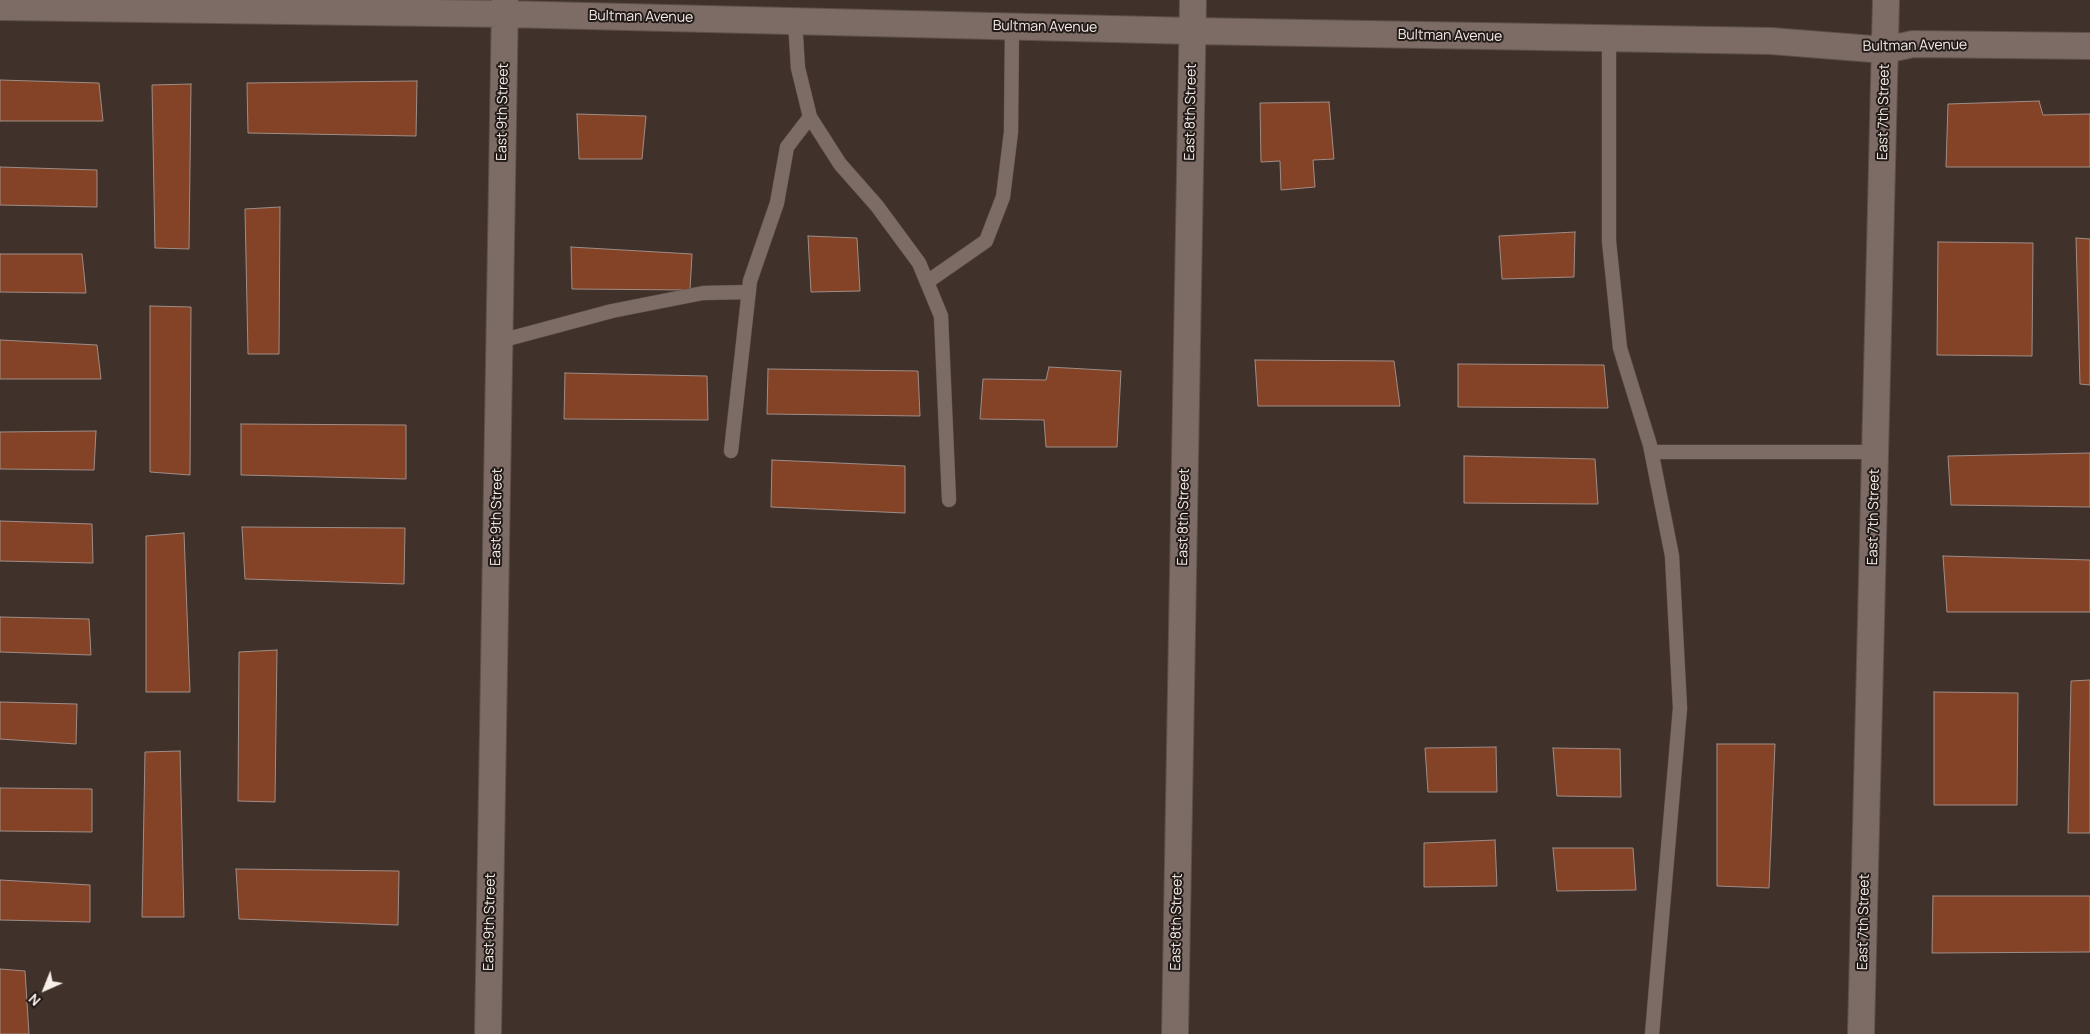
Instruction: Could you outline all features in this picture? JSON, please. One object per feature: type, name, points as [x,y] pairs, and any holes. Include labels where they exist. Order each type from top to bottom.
[{"type":"street","name":"East 8th Street","points":[[1175,1034],[1193,0]]},
{"type":"street","name":"East 7th Street","points":[[1861,1034],[1886,0]]},
{"type":"street","name":"Bultman Avenue","points":[[0,7],[505,7],[795,21],[1193,31],[1771,41],[1885,50],[1913,44],[2090,46]]},
{"type":"street","name":"East 9th Street","points":[[488,1034],[505,7]]},
{"type":"lane","points":[[795,21],[798,68],[810,117],[840,164],[877,206],[919,263],[941,316],[948,500]]},
{"type":"lane","points":[[927,282],[986,241],[1003,197],[1011,132],[1012,26]]},
{"type":"lane","points":[[1609,39],[1609,241],[1620,348],[1652,452],[1672,556],[1680,708],[1652,1034]]},
{"type":"lane","points":[[731,450],[750,281],[777,203],[787,147],[810,117]]},
{"type":"lane","points":[[500,341],[612,311],[703,293],[749,292]]},
{"type":"lane","points":[[1652,452],[1876,452]]},
{"type":"building","points":[[0,80],[99,83],[103,121],[0,121]]},
{"type":"building","points":[[417,81],[416,136],[248,133],[247,83]]},
{"type":"building","points":[[191,84],[189,249],[155,248],[152,85]]},
{"type":"building","points":[[2039,101],[2043,115],[2090,114],[2090,167],[1946,167],[1948,104]]},
{"type":"building","points":[[1329,102],[1334,159],[1313,160],[1315,187],[1281,190],[1280,161],[1261,162],[1260,103]]},
{"type":"building","points":[[577,114],[646,116],[642,159],[579,159]]},
{"type":"building","points":[[0,167],[97,170],[97,207],[0,205]]},
{"type":"building","points":[[280,207],[279,354],[248,354],[245,209]]},
{"type":"building","points":[[1575,232],[1574,277],[1502,279],[1499,236]]},
{"type":"building","points":[[808,236],[857,238],[860,291],[811,292]]},
{"type":"building","points":[[2076,238],[2090,239],[2090,385],[2080,384]]},
{"type":"building","points":[[1938,242],[2033,243],[2032,356],[1937,355]]},
{"type":"building","points":[[571,247],[692,254],[690,290],[572,289]]},
{"type":"building","points":[[0,254],[82,254],[86,293],[0,292]]},
{"type":"building","points":[[150,306],[191,307],[190,475],[150,472]]},
{"type":"building","points":[[0,340],[97,345],[101,379],[0,379]]},
{"type":"building","points":[[1255,360],[1394,361],[1400,406],[1258,406]]},
{"type":"building","points":[[1458,364],[1604,365],[1608,408],[1458,407]]},
{"type":"building","points":[[1049,367],[1121,371],[1117,447],[1046,447],[1044,420],[980,419],[983,379],[1046,380]]},
{"type":"building","points":[[768,369],[918,371],[920,416],[767,414]]},
{"type":"building","points":[[565,373],[707,376],[708,420],[564,419]]},
{"type":"building","points":[[241,424],[406,425],[406,479],[241,475]]},
{"type":"building","points":[[96,431],[94,470],[0,469],[0,432]]},
{"type":"building","points":[[2090,453],[2090,507],[1951,505],[1948,456]]},
{"type":"building","points":[[1464,456],[1595,459],[1598,504],[1464,503]]},
{"type":"building","points":[[772,460],[905,466],[905,513],[771,507]]},
{"type":"building","points":[[0,521],[92,524],[93,563],[0,561]]},
{"type":"building","points":[[242,527],[405,528],[404,584],[245,579]]},
{"type":"building","points":[[184,533],[190,692],[146,692],[146,536]]},
{"type":"building","points":[[1943,556],[2090,560],[2090,612],[1947,612]]},
{"type":"building","points":[[0,617],[89,619],[91,655],[0,652]]},
{"type":"building","points":[[277,650],[275,802],[238,801],[239,652]]},
{"type":"building","points":[[2090,680],[2090,833],[2068,833],[2071,681]]},
{"type":"building","points":[[1934,692],[2018,693],[2017,805],[1934,805]]},
{"type":"building","points":[[0,702],[77,704],[76,744],[0,739]]},
{"type":"building","points":[[1717,744],[1775,744],[1769,888],[1717,886]]},
{"type":"building","points":[[1496,747],[1497,792],[1428,792],[1425,748]]},
{"type":"building","points":[[1553,748],[1620,749],[1621,797],[1557,796]]},
{"type":"building","points":[[180,751],[184,917],[142,917],[145,752]]},
{"type":"building","points":[[0,788],[92,789],[92,832],[0,831]]},
{"type":"building","points":[[1495,840],[1497,886],[1424,887],[1424,843]]},
{"type":"building","points":[[1553,848],[1633,848],[1636,890],[1557,891]]},
{"type":"building","points":[[236,869],[399,871],[398,925],[239,919]]},
{"type":"building","points":[[0,880],[90,885],[90,922],[0,920]]},
{"type":"building","points":[[1933,896],[2090,896],[2090,952],[1932,953]]},
{"type":"building","points":[[0,969],[25,971],[29,1034],[0,1034]]}]
